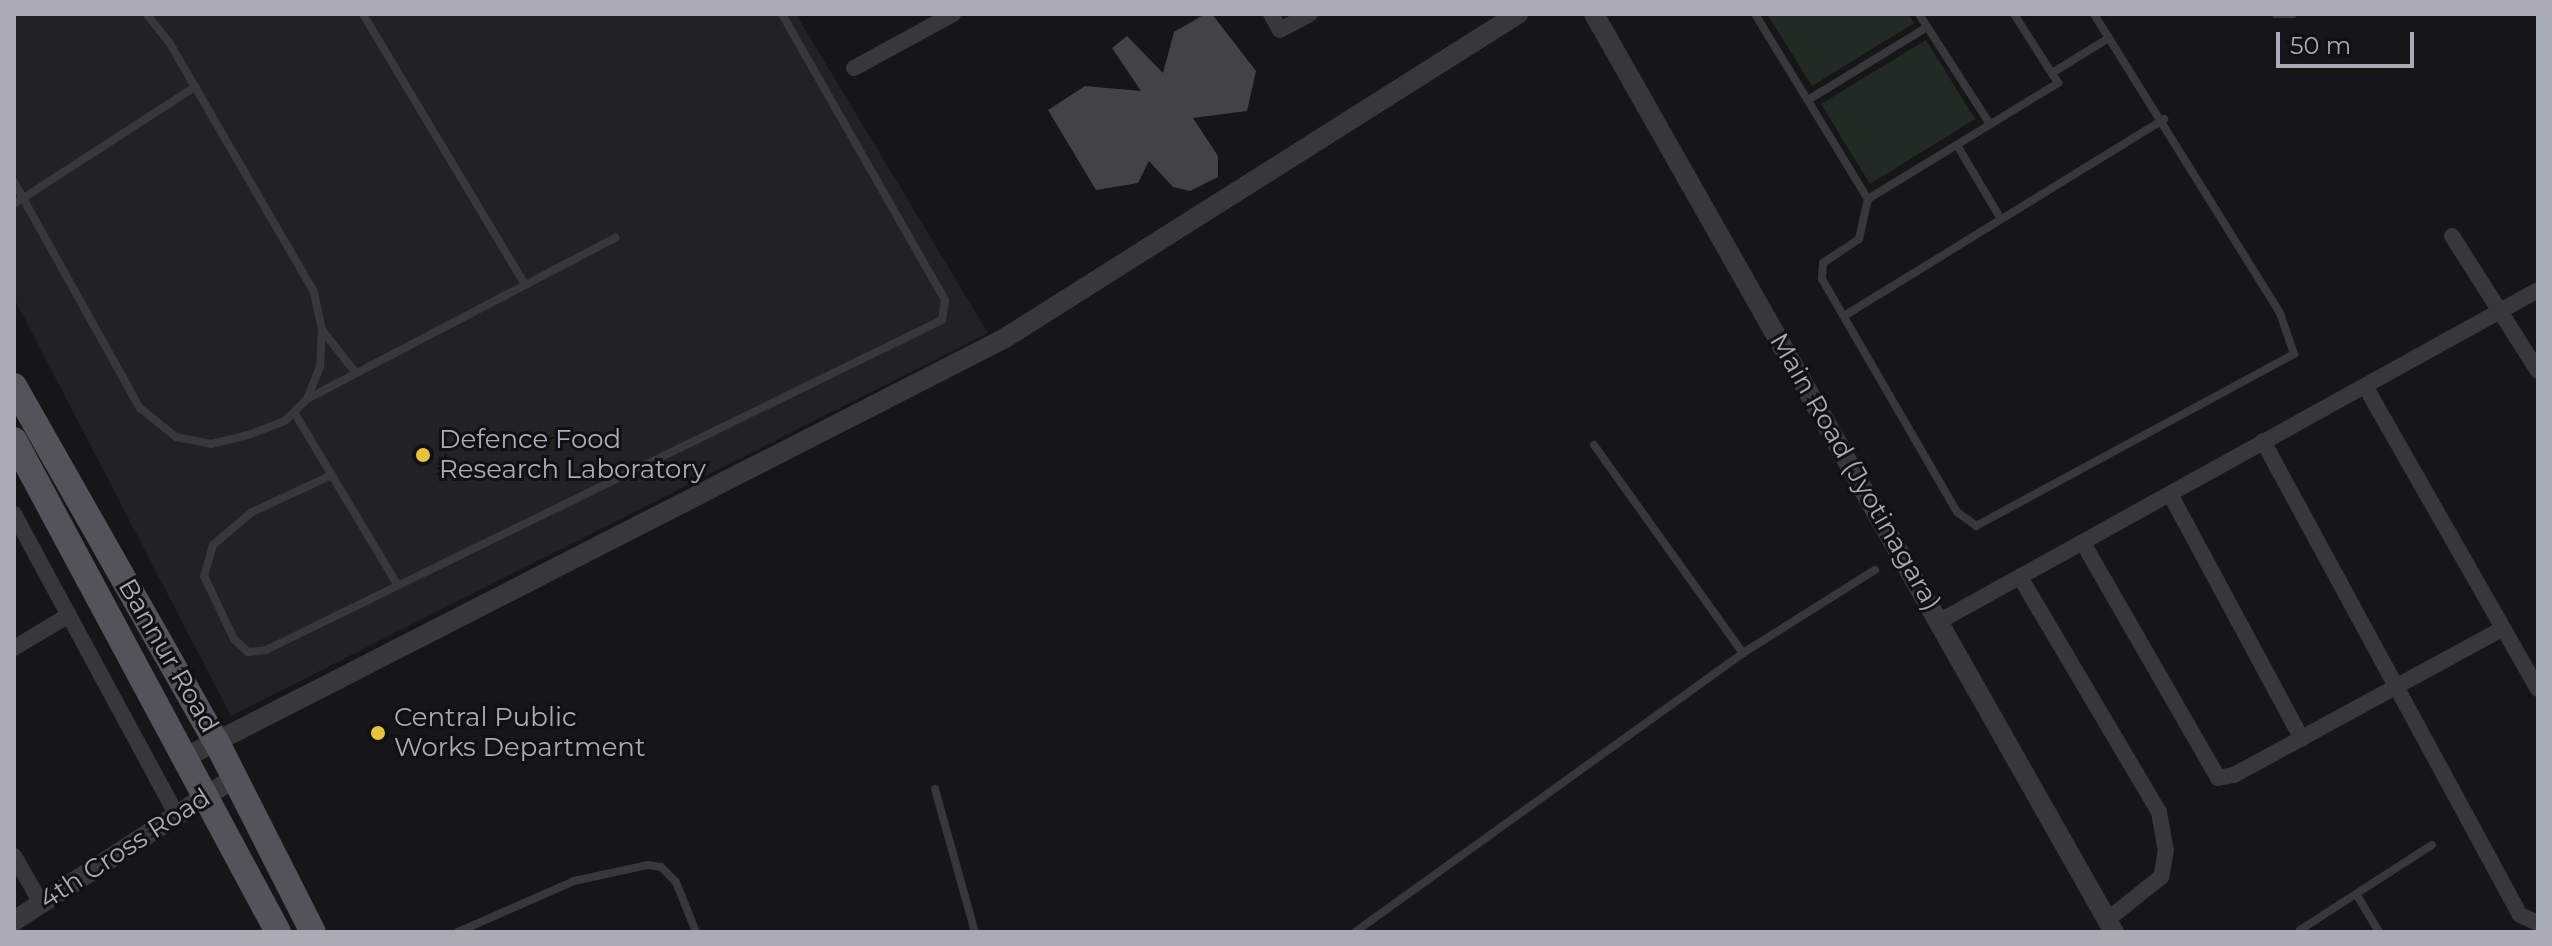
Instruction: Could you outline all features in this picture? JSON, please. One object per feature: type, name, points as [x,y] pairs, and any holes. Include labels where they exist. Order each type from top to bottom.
[{"type":"main road","name":"Bannur Road","points":[[14,386],[236,777],[313,932]]},
{"type":"main road","points":[[14,440],[278,932]]},
{"type":"street","points":[[854,68],[953,14]]},
{"type":"street","points":[[1271,14],[1280,30],[1310,14]]},
{"type":"street","points":[[186,757],[1005,338],[1518,14]]},
{"type":"street","name":"Main Road (Jyotinagara)","points":[[1594,14],[2111,926]]},
{"type":"street","points":[[2452,236],[2504,310],[2538,371]]},
{"type":"street","points":[[1940,621],[2538,290]]},
{"type":"street","points":[[2365,386],[2538,689]]},
{"type":"street","points":[[2263,441],[2520,915],[2538,923]]},
{"type":"street","points":[[2170,494],[2302,739]]},
{"type":"street","points":[[14,514],[177,815]]},
{"type":"street","points":[[2083,543],[2212,774],[2234,775],[2502,629]]},
{"type":"street","points":[[2020,577],[2159,812],[2166,850],[2161,877],[2111,926]]},
{"type":"street","points":[[14,648],[69,615]]},
{"type":"street","name":"4th Cross Road","points":[[14,921],[236,777]]},
{"type":"street","points":[[14,856],[41,903]]},
{"type":"lane","points":[[146,14],[195,87],[294,252],[314,292],[322,330],[320,367],[307,399]]},
{"type":"lane","points":[[363,14],[525,285]]},
{"type":"lane","points":[[332,475],[252,512],[213,545],[204,576],[234,639],[248,652],[266,650],[942,320],[945,300],[782,14]]},
{"type":"lane","points":[[1755,14],[1868,199],[1859,239],[1820,270],[1957,512],[1976,526],[2294,354],[2280,313],[2164,119],[2094,14]]},
{"type":"lane","points":[[1919,14],[1990,124]]},
{"type":"lane","points":[[1868,199],[2058,83],[2014,14]]},
{"type":"lane","points":[[2276,14],[2293,14]]},
{"type":"lane","points":[[1808,100],[1927,27]]},
{"type":"lane","points":[[2052,73],[2109,38]]},
{"type":"lane","points":[[14,204],[195,87]]},
{"type":"lane","points":[[1844,316],[2164,119]]},
{"type":"lane","points":[[1957,145],[2001,219]]},
{"type":"lane","points":[[14,182],[140,408],[176,437],[211,444],[248,435],[294,412],[307,399],[615,238]]},
{"type":"lane","points":[[322,330],[356,373]]},
{"type":"lane","points":[[294,412],[397,584]]},
{"type":"lane","points":[[1594,445],[1743,653]]},
{"type":"lane","points":[[1355,932],[1743,653],[1875,570]]},
{"type":"lane","points":[[935,789],[975,932]]},
{"type":"lane","points":[[2300,930],[2358,897],[2432,845]]},
{"type":"lane","points":[[458,932],[574,881],[648,865],[661,867],[676,882],[696,932]]},
{"type":"lane","points":[[2358,897],[2379,932]]},
{"type":"shaded area","name":"Defence Food Research Laboratory","points":[[14,14],[796,14],[988,333],[231,716],[14,298]]},
{"type":"shaded area","points":[[1767,14],[1908,14],[1914,23],[1812,86]]},
{"type":"shaded area","points":[[1926,40],[1975,119],[1870,184],[1821,104]]},
{"type":"building","points":[[1205,14],[1212,14],[1256,71],[1247,111],[1193,118],[1218,156],[1218,177],[1190,191],[1173,187],[1149,161],[1138,183],[1096,190],[1048,110],[1085,86],[1141,91],[1112,48],[1127,36],[1163,73],[1174,32]]},
{"type":"place","name":"Defence Food Research Laboratory","points":[[423,455]]},
{"type":"place","name":"Central Public Works Department","points":[[378,733]]}]
